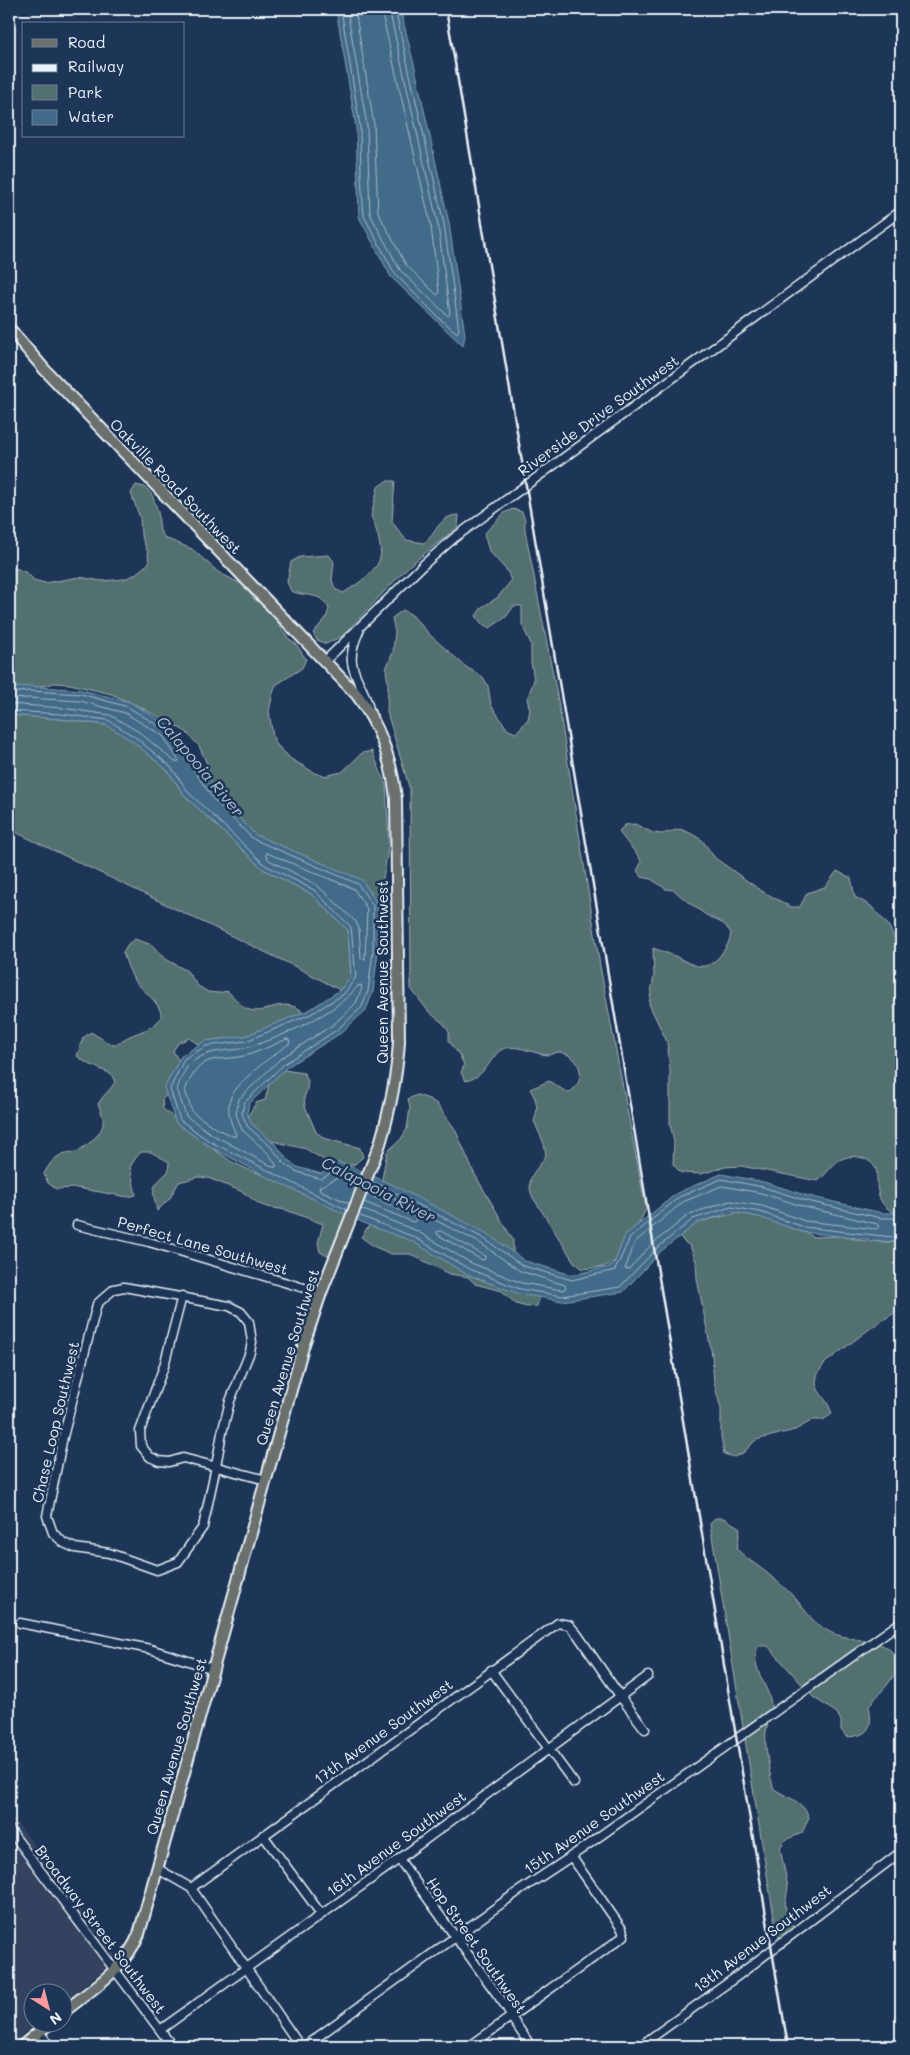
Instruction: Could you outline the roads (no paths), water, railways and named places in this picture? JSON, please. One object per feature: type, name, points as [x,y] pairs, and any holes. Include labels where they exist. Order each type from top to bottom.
[{"type":"main road","name":"Oakville Road Southwest","points":[[9,328],[45,370],[224,557],[326,660]]},
{"type":"main road","name":"Queen Avenue Southwest","points":[[72,2005],[114,1970],[128,1956],[136,1942],[301,1355],[320,1293],[373,1160],[387,1119],[398,1055],[396,799],[391,766],[371,716],[357,695],[326,660]]},
{"type":"main road","points":[[22,2046],[39,2032]]},
{"type":"street","name":"Riverside Drive Southwest","points":[[326,660],[423,565],[473,524],[901,211]]},
{"type":"street","points":[[362,626],[354,643],[351,661],[355,678],[366,695],[371,716]]},
{"type":"street","name":"Perfect Lane Southwest","points":[[77,1225],[148,1242],[320,1293]]},
{"type":"street","name":"Chase Loop Southwest","points":[[124,1287],[182,1296],[229,1306],[241,1312],[249,1322],[252,1332],[250,1352],[230,1401],[203,1527],[178,1562],[157,1570],[109,1553],[75,1548],[64,1543],[53,1533],[47,1516],[51,1489],[63,1438],[97,1304],[114,1289],[124,1287]]},
{"type":"street","points":[[182,1296],[164,1366],[140,1430],[142,1446],[150,1456],[159,1461],[168,1462],[183,1458],[266,1480]]},
{"type":"street","name":"15th Avenue Southwest","points":[[305,2046],[516,1893],[901,1622]]},
{"type":"street","points":[[20,1623],[150,1649],[214,1669]]},
{"type":"street","name":"17th Avenue Southwest","points":[[191,1888],[558,1623],[568,1625],[590,1650],[620,1696],[645,1729]]},
{"type":"street","points":[[491,1670],[574,1783]]},
{"type":"street","name":"16th Avenue Southwest","points":[[160,2030],[399,1859],[648,1676]]},
{"type":"street","name":"Broadway Street Southwest","points":[[9,1828],[172,2046]]},
{"type":"street","points":[[264,1835],[321,1914]]},
{"type":"street","name":"13th Avenue Southwest","points":[[640,2046],[736,1977],[901,1852]]},
{"type":"street","points":[[470,2046],[582,1968],[624,1936],[622,1929],[571,1856]]},
{"type":"street","name":"Hop Street Southwest","points":[[399,1859],[457,1937],[531,2046]]},
{"type":"street","points":[[158,1869],[191,1888],[300,2046]]},
{"type":"street","points":[[39,2032],[50,2046]]},
{"type":"water","points":[[336,9],[400,9],[449,223],[465,335],[463,346],[391,277],[359,217],[356,127]]},
{"type":"water","name":"Calapooia River","points":[[29,686],[82,690],[130,702],[171,727],[218,797],[256,835],[362,880],[378,905],[378,951],[373,992],[366,1010],[341,1033],[287,1067],[249,1104],[247,1113],[252,1124],[297,1167],[321,1174],[333,1167],[329,1160],[353,1167],[393,1185],[486,1233],[525,1261],[572,1275],[613,1266],[625,1235],[677,1193],[721,1174],[764,1182],[808,1196],[882,1213],[901,1213],[901,1243],[802,1232],[759,1217],[732,1212],[697,1223],[660,1252],[623,1292],[562,1301],[519,1294],[466,1274],[412,1241],[370,1226],[269,1178],[207,1145],[176,1123],[164,1088],[181,1056],[205,1041],[245,1036],[309,1010],[340,990],[351,977],[348,930],[311,894],[263,869],[185,796],[168,771],[132,741],[107,725],[9,715],[9,688]]},
{"type":"railway","points":[[446,9],[788,2046]]}]
